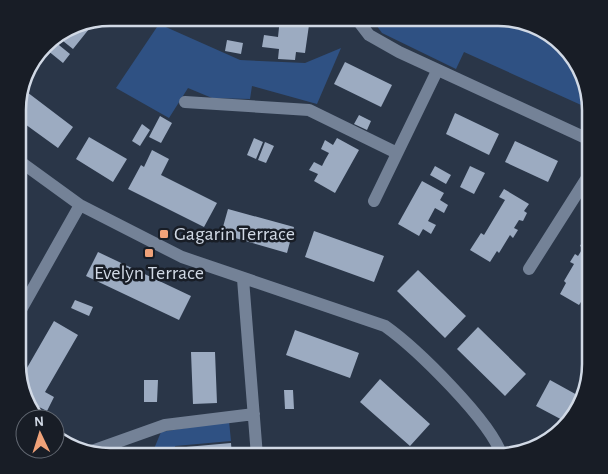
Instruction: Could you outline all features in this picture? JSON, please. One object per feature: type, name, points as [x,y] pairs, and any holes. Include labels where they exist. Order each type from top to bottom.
[{"type":"street","points":[[362,26],[369,36],[438,71],[582,136]]},
{"type":"street","points":[[374,201],[438,71]]},
{"type":"street","points":[[185,102],[309,110],[397,153]]},
{"type":"street","points":[[26,166],[80,205],[182,257],[384,326],[403,339],[486,425],[498,448]]},
{"type":"street","points":[[529,269],[582,186]]},
{"type":"street","points":[[26,301],[80,205]]},
{"type":"street","points":[[243,279],[256,448]]},
{"type":"street","points":[[102,447],[165,425],[254,414]]},
{"type":"shaded area","points":[[158,26],[164,26],[240,60],[305,63],[341,48],[317,104],[252,86],[250,99],[212,98],[188,88],[169,118],[116,88]]},
{"type":"shaded area","points":[[377,26],[503,26],[530,33],[553,47],[564,59],[573,73],[579,89],[581,105],[464,52],[456,69],[382,33]]},
{"type":"shaded area","points":[[229,421],[231,441],[175,446],[175,448],[154,448],[161,432]]},
{"type":"building","points":[[279,26],[309,26],[305,53],[296,52],[295,60],[278,59],[279,49],[262,47],[264,35],[278,37]]},
{"type":"building","points":[[88,30],[73,49],[63,41]]},
{"type":"building","points":[[227,40],[243,43],[241,54],[225,51]]},
{"type":"building","points":[[58,45],[70,54],[63,63],[50,52]]},
{"type":"building","points":[[345,62],[392,85],[381,107],[334,84]]},
{"type":"building","points":[[29,93],[73,127],[58,148],[26,125]]},
{"type":"building","points":[[455,113],[499,134],[489,155],[446,134]]},
{"type":"building","points":[[359,115],[371,121],[367,130],[354,124]]},
{"type":"building","points":[[160,116],[172,123],[161,143],[149,137]]},
{"type":"building","points":[[142,124],[150,130],[140,146],[132,141]]},
{"type":"building","points":[[89,137],[127,159],[113,182],[76,159]]},
{"type":"building","points":[[254,138],[263,142],[256,159],[247,155]]},
{"type":"building","points":[[337,138],[359,150],[335,193],[314,181],[318,174],[309,170],[314,162],[322,166],[329,153],[321,149],[325,140],[333,145]]},
{"type":"building","points":[[515,141],[558,161],[548,182],[505,162]]},
{"type":"building","points":[[265,142],[274,146],[266,163],[258,160]]},
{"type":"building","points":[[152,150],[169,159],[161,175],[217,203],[204,227],[128,189],[141,165],[144,167]]},
{"type":"building","points":[[435,166],[451,175],[446,184],[430,175]]},
{"type":"building","points":[[470,166],[485,173],[474,194],[460,187]]},
{"type":"building","points":[[422,181],[444,193],[440,200],[448,205],[444,213],[435,208],[428,221],[436,225],[431,234],[423,229],[419,236],[398,224]]},
{"type":"building","points":[[504,189],[529,204],[524,211],[527,213],[523,221],[519,220],[514,228],[518,230],[513,238],[510,235],[499,253],[497,251],[490,262],[470,250],[481,233],[484,235],[505,200],[499,197]]},
{"type":"building","points":[[228,209],[294,227],[287,253],[221,234]]},
{"type":"building","points":[[314,231],[384,256],[374,282],[305,257]]},
{"type":"building","points":[[582,250],[582,300],[579,305],[560,294],[566,283],[564,281],[574,264],[570,262],[575,254],[578,256]]},
{"type":"building","points":[[98,252],[191,296],[179,320],[86,276]]},
{"type":"building","points":[[418,270],[466,316],[445,338],[397,291]]},
{"type":"building","points":[[75,300],[93,307],[89,316],[71,308]]},
{"type":"building","points":[[54,321],[78,335],[45,392],[54,397],[48,409],[39,407],[29,385],[26,369]]},
{"type":"building","points":[[478,327],[526,374],[505,396],[457,349]]},
{"type":"building","points":[[295,330],[359,353],[350,378],[286,355]]},
{"type":"building","points":[[191,352],[215,352],[217,403],[193,404]]},
{"type":"building","points":[[380,379],[430,424],[410,446],[360,402]]},
{"type":"building","points":[[144,380],[158,380],[157,402],[144,402]]},
{"type":"building","points":[[550,380],[576,394],[561,419],[536,406]]},
{"type":"building","points":[[284,390],[293,390],[294,409],[285,409]]},
{"type":"building","points":[[231,443],[231,448],[186,448]]},
{"type":"place","name":"Gagarin Terrace","points":[[164,234]]},
{"type":"place","name":"Evelyn Terrace","points":[[149,253]]}]
